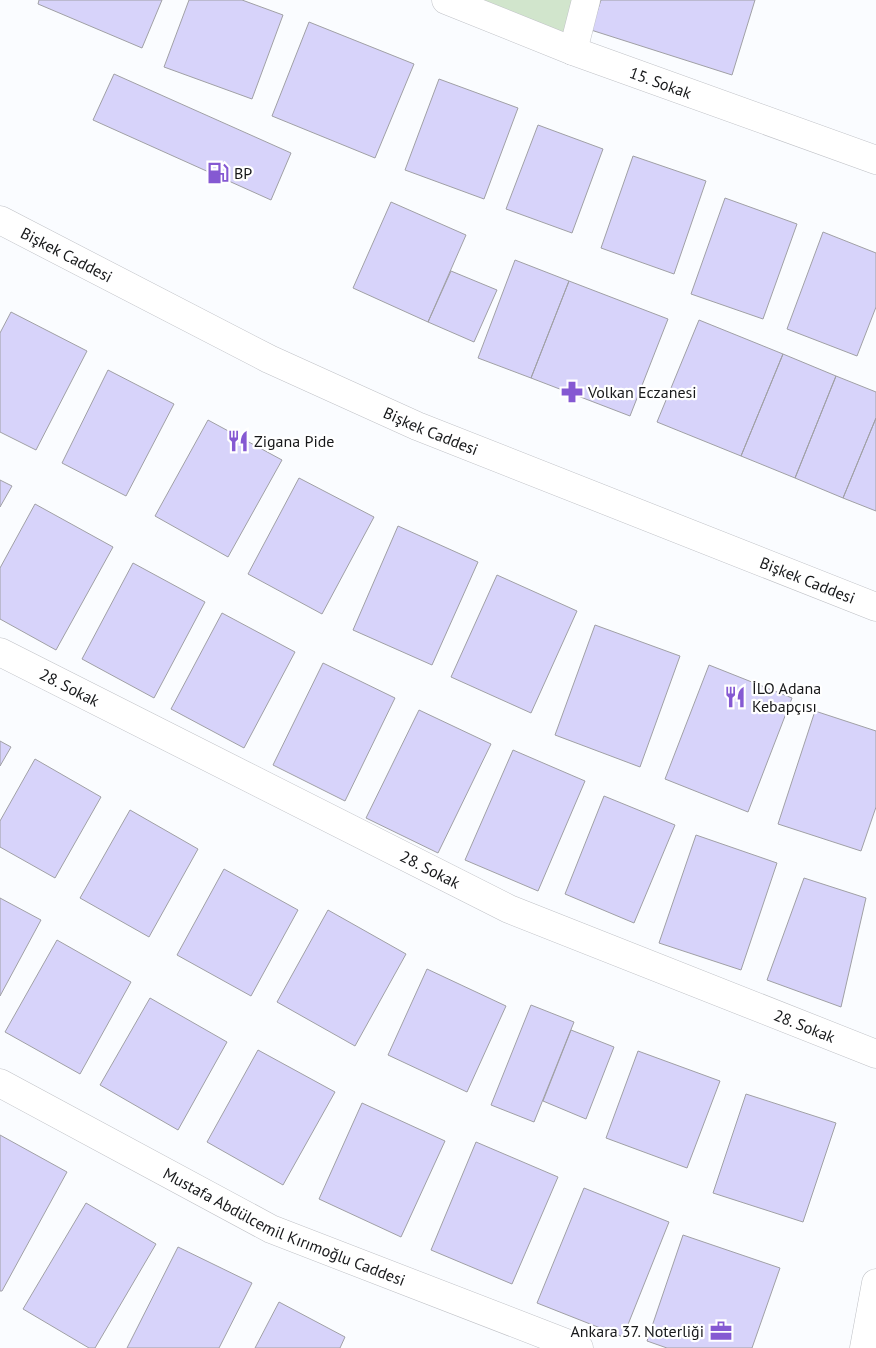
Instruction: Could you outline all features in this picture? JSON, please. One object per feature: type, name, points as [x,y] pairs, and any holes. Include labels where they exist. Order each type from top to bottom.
[{"type":"street","name":"15. Sokak","points":[[446,0],[573,51],[876,160]]},
{"type":"street","points":[[573,51],[586,0]]},
{"type":"street","name":"Bişkek Caddesi","points":[[0,220],[269,359],[417,426],[876,607]]},
{"type":"street","name":"28. Sokak","points":[[0,652],[509,909],[876,1054]]},
{"type":"street","name":"Mustafa Abdülcemil Kırımoğlu Caddesi","points":[[0,1082],[271,1229],[579,1348]]},
{"type":"street","points":[[864,1348],[876,1283]]},
{"type":"green space","points":[[446,0],[586,0],[573,51]]},
{"type":"building","points":[[39,0],[162,0],[142,48],[38,4]]},
{"type":"building","points":[[189,0],[242,0],[283,15],[252,99],[164,67]]},
{"type":"building","points":[[601,0],[755,0],[732,75],[591,30]]},
{"type":"building","points":[[309,22],[414,64],[375,158],[272,116]]},
{"type":"building","points":[[114,74],[291,153],[271,200],[93,120]]},
{"type":"building","points":[[439,79],[518,108],[484,199],[405,170]]},
{"type":"building","points":[[538,125],[603,149],[572,233],[506,209]]},
{"type":"building","points":[[633,156],[706,181],[674,274],[601,248]]},
{"type":"building","points":[[725,198],[797,224],[763,319],[691,294]]},
{"type":"building","points":[[391,202],[466,235],[428,322],[353,288]]},
{"type":"building","points":[[823,232],[876,253],[876,307],[857,356],[787,329]]},
{"type":"building","points":[[515,260],[569,281],[531,378],[478,358]]},
{"type":"building","points":[[451,271],[497,290],[474,342],[428,322]]},
{"type":"building","points":[[569,281],[668,319],[630,416],[531,378]]},
{"type":"building","points":[[11,312],[87,351],[36,450],[0,432],[0,333]]},
{"type":"building","points":[[699,320],[783,354],[741,456],[657,422]]},
{"type":"building","points":[[783,354],[836,376],[795,478],[741,456]]},
{"type":"building","points":[[108,370],[174,404],[126,496],[62,463]]},
{"type":"building","points":[[836,376],[876,392],[876,418],[843,498],[795,478]]},
{"type":"building","points":[[876,418],[876,511],[843,498]]},
{"type":"building","points":[[208,420],[282,460],[228,557],[155,516]]},
{"type":"building","points":[[299,478],[374,517],[322,614],[248,574]]},
{"type":"building","points":[[0,480],[12,486],[0,507]]},
{"type":"building","points":[[35,504],[113,547],[56,650],[0,619],[0,568]]},
{"type":"building","points":[[398,526],[478,562],[432,665],[353,630]]},
{"type":"building","points":[[133,563],[205,602],[154,698],[82,659]]},
{"type":"building","points":[[497,575],[577,611],[531,713],[451,677]]},
{"type":"building","points":[[222,613],[295,652],[244,748],[171,709]]},
{"type":"building","points":[[595,625],[680,656],[640,767],[555,735]]},
{"type":"building","points":[[323,663],[395,698],[345,801],[273,765]]},
{"type":"building","points":[[709,665],[792,698],[748,812],[665,779]]},
{"type":"building","points":[[419,710],[491,744],[438,853],[366,818]]},
{"type":"building","points":[[815,711],[876,731],[876,807],[861,851],[778,824]]},
{"type":"building","points":[[0,741],[11,747],[0,766]]},
{"type":"building","points":[[513,750],[585,781],[538,891],[465,860]]},
{"type":"building","points":[[35,759],[101,797],[55,878],[0,847],[0,821]]},
{"type":"building","points":[[604,796],[675,825],[634,923],[565,894]]},
{"type":"building","points":[[130,810],[198,849],[149,937],[80,898]]},
{"type":"building","points":[[696,835],[777,863],[741,970],[659,943]]},
{"type":"building","points":[[224,869],[298,910],[251,996],[177,955]]},
{"type":"building","points":[[804,878],[866,898],[841,1007],[767,980]]},
{"type":"building","points":[[0,898],[41,920],[0,996]]},
{"type":"building","points":[[328,910],[406,954],[355,1046],[277,1002]]},
{"type":"building","points":[[57,940],[131,982],[80,1074],[5,1032]]},
{"type":"building","points":[[427,969],[506,1006],[467,1092],[388,1055]]},
{"type":"building","points":[[150,998],[227,1042],[178,1130],[100,1085]]},
{"type":"building","points":[[531,1005],[574,1022],[534,1122],[491,1105]]},
{"type":"building","points":[[571,1030],[614,1047],[586,1119],[543,1101]]},
{"type":"building","points":[[258,1050],[335,1092],[283,1185],[207,1142]]},
{"type":"building","points":[[638,1051],[720,1081],[687,1168],[606,1138]]},
{"type":"building","points":[[746,1094],[836,1123],[803,1222],[713,1193]]},
{"type":"building","points":[[362,1103],[445,1141],[401,1237],[319,1199]]},
{"type":"building","points":[[0,1135],[67,1172],[2,1291],[0,1291]]},
{"type":"building","points":[[476,1142],[558,1177],[512,1284],[431,1250]]},
{"type":"building","points":[[584,1188],[669,1222],[623,1337],[537,1303]]},
{"type":"building","points":[[86,1203],[156,1244],[95,1348],[89,1348],[23,1309]]},
{"type":"building","points":[[683,1235],[780,1268],[752,1348],[667,1348],[647,1341]]},
{"type":"building","points":[[178,1247],[252,1283],[219,1348],[127,1348]]},
{"type":"building","points":[[279,1302],[345,1337],[340,1348],[255,1348]]},
{"type":"place","name":"BP","points":[[218,173]]},
{"type":"place","name":"Volkan Eczanesi","points":[[572,392]]},
{"type":"place","name":"Zigana Pide","points":[[238,441]]},
{"type":"place","name":"İLO Adana Kebapçısı","points":[[735,697]]},
{"type":"place","name":"Ankara 37. Noterliği","points":[[721,1331]]}]
